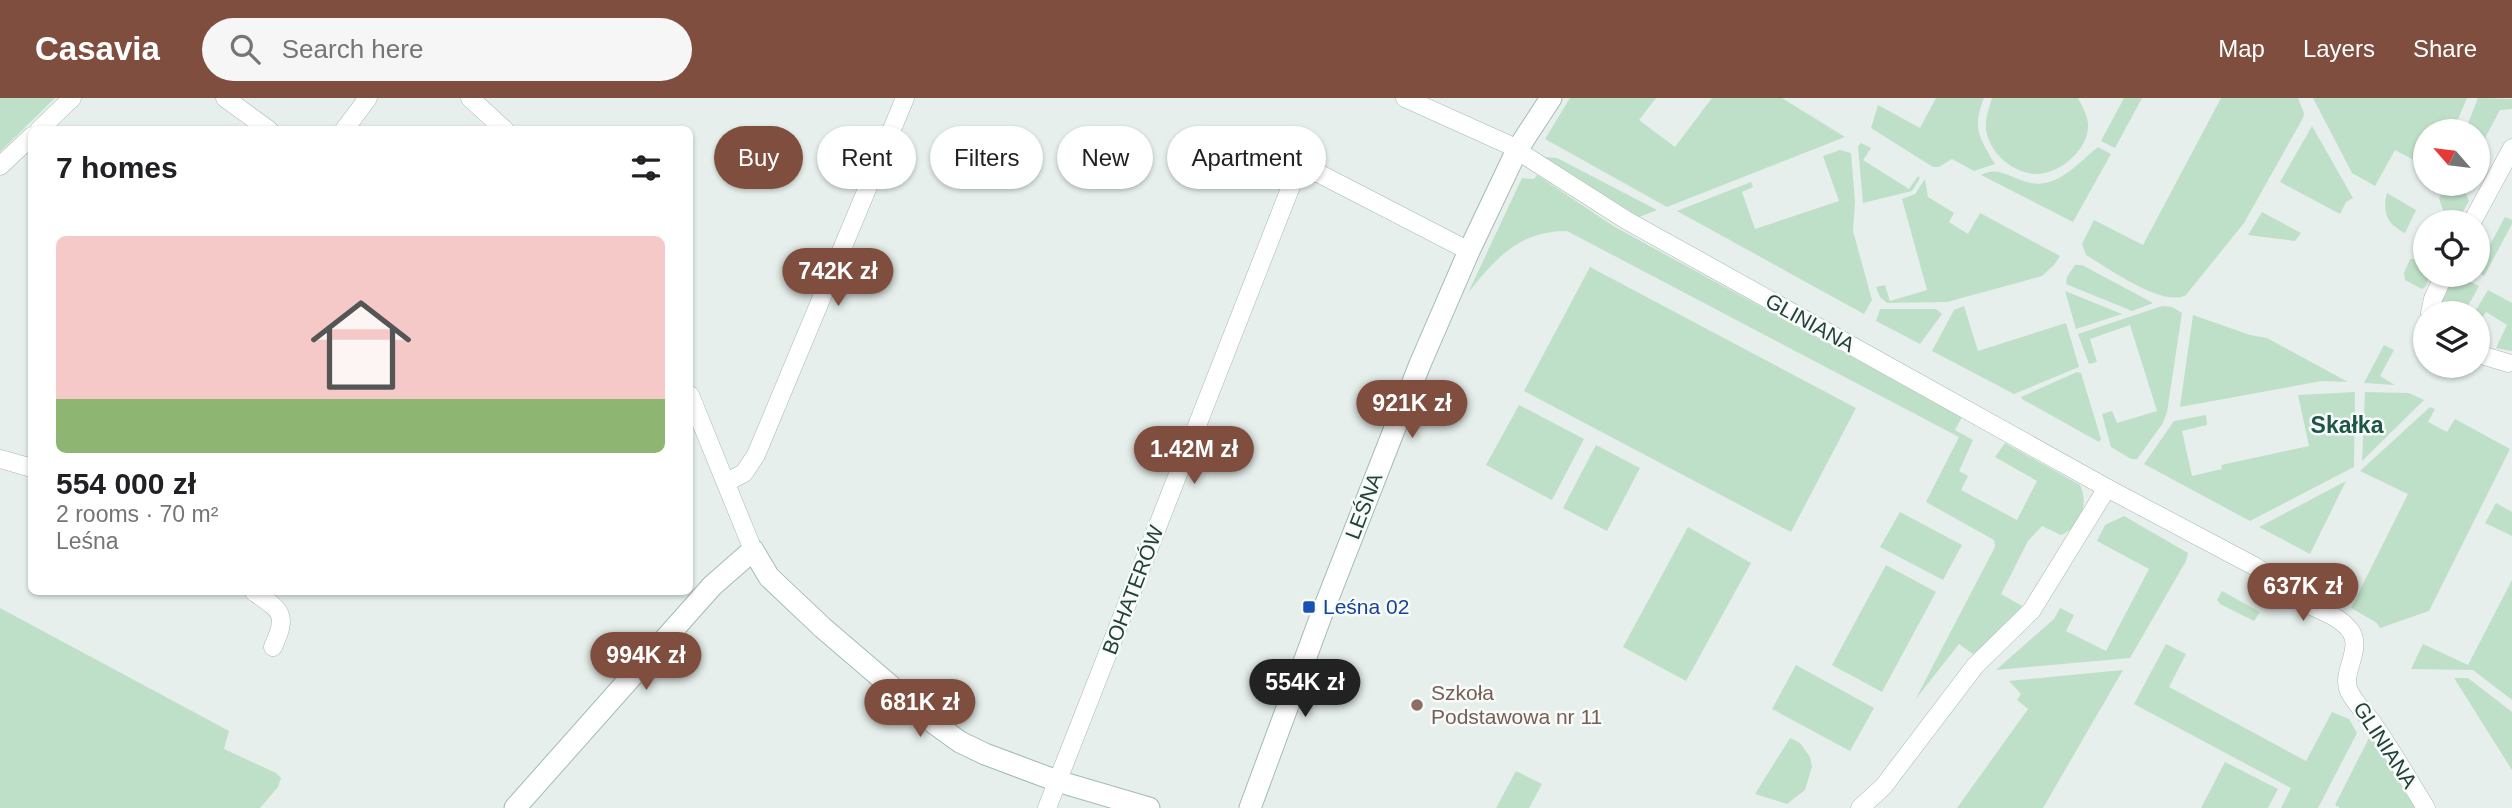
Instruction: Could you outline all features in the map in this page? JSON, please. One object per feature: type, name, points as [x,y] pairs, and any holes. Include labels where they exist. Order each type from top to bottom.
[{"type":"street","points":[[43,126],[72,98]]},
{"type":"street","points":[[225,98],[264,126]]},
{"type":"street","points":[[347,126],[368,98]]},
{"type":"street","points":[[470,98],[501,126]]},
{"type":"street","points":[[727,482],[744,472],[756,455],[905,98]]},
{"type":"street","name":"GLINIANA","points":[[1405,98],[1486,133],[1517,150],[1638,227],[2107,488],[2256,567],[2272,577],[2288,594],[2343,623],[2351,631],[2354,640],[2353,659],[2346,684],[2349,692],[2372,722],[2426,808]]},
{"type":"street","name":"LEŚNA","points":[[1250,808],[1385,451],[1469,251],[1517,150],[1551,98]]},
{"type":"street","points":[[0,166],[28,140]]},
{"type":"street","points":[[2478,210],[2512,148]]},
{"type":"street","name":"BOHATERÓW","points":[[1046,808],[1295,176],[1306,171],[1320,174],[1469,251]]},
{"type":"street","points":[[2490,358],[2508,363]]},
{"type":"street","points":[[693,402],[753,550],[769,577],[805,611],[935,724],[960,742],[1057,782],[1149,808]]},
{"type":"street","points":[[0,459],[28,467]]},
{"type":"street","points":[[1860,808],[1883,787],[1975,666],[2032,610],[2107,488]]},
{"type":"street","points":[[515,808],[712,586],[753,550]]},
{"type":"street","points":[[258,595],[280,612],[281,625],[273,647]]},
{"type":"green space","points":[[0,98],[55,98],[0,152]]},
{"type":"green space","points":[[1570,98],[1656,98],[1639,120],[1675,147],[1712,98],[1782,98],[1845,137],[1667,207],[1545,139]]},
{"type":"green space","points":[[1936,98],[1984,98],[1978,117],[1979,132],[1995,164],[1974,171],[1952,159],[1939,167],[1933,167],[1871,128],[1878,105],[1920,128]]},
{"type":"green space","points":[[1992,98],[2078,98],[2088,123],[2084,142],[2071,159],[2054,170],[2035,174],[2018,170],[1997,154],[1988,138],[1986,122]]},
{"type":"green space","points":[[2124,98],[2142,98],[2115,148],[2101,141]]},
{"type":"green space","points":[[2221,98],[2298,98],[2304,113],[2244,223],[2186,295],[2176,298],[2150,291],[2086,255],[2082,244],[2094,220],[2143,245]]},
{"type":"green space","points":[[2313,98],[2467,98],[2458,119],[2413,119],[2413,160],[2395,150],[2375,186],[2352,173]]},
{"type":"green space","points":[[2478,98],[2512,99],[2512,109],[2500,110],[2490,129],[2490,119],[2470,119]]},
{"type":"green space","points":[[2312,126],[2353,198],[2346,202],[2340,214],[2280,182]]},
{"type":"green space","points":[[1861,143],[1871,148],[1863,160],[1909,189],[1918,176],[1920,178],[1912,191],[1863,203],[1858,146]]},
{"type":"green space","points":[[2098,147],[2111,154],[2073,222],[1981,175],[1998,172],[2030,183],[2049,182],[2068,172]]},
{"type":"green space","points":[[1840,150],[1851,153],[1855,202],[1853,231],[1872,300],[1864,314],[1677,211],[1751,182],[1753,187],[1742,192],[1755,229],[1839,201],[1823,156]]},
{"type":"green space","points":[[1545,157],[1557,158],[1657,210],[1639,217]]},
{"type":"green space","points":[[1537,175],[1615,227],[1962,417],[1955,430],[1973,440],[1959,471],[1968,476],[1961,490],[2017,520],[2037,481],[1995,457],[2005,443],[2080,485],[2083,507],[2074,526],[2061,535],[2042,526],[2028,541],[2001,594],[2024,607],[2013,621],[1973,654],[1959,644],[1915,700],[1995,547],[1994,540],[1926,502],[1959,437],[1567,231],[1550,232],[1522,241],[1499,258],[1468,293],[1522,178],[1534,179]]},
{"type":"green space","points":[[1925,179],[1928,197],[1954,213],[1949,222],[1968,234],[1980,213],[2060,256],[2042,276],[1947,302],[1887,303],[1880,297],[1876,287],[1885,285],[1890,301],[1927,290],[1902,199],[1915,194]]},
{"type":"green space","points":[[2387,193],[2416,210],[2413,210],[2405,233],[2390,222],[2385,206]]},
{"type":"green space","points":[[2467,196],[2469,201],[2464,210],[2443,210],[2439,198]]},
{"type":"green space","points":[[2262,212],[2301,233],[2295,241],[2248,235]]},
{"type":"green space","points":[[2505,217],[2512,220],[2490,265],[2490,245]]},
{"type":"green space","points":[[2410,259],[2413,259],[2413,284],[2405,280],[2404,273]]},
{"type":"green space","points":[[2075,265],[2082,265],[2153,303],[2132,311],[2066,284]]},
{"type":"green space","points":[[1590,267],[1856,408],[1791,532],[1524,391]]},
{"type":"green space","points":[[2449,287],[2478,287],[2471,301],[2442,301]]},
{"type":"green space","points":[[2488,290],[2512,303],[2512,351],[2496,348],[2507,325],[2490,314],[2490,301],[2481,301]]},
{"type":"green space","points":[[2065,291],[2122,314],[2076,329]]},
{"type":"green space","points":[[1964,306],[1978,351],[2066,323],[2079,367],[2014,394],[1932,351],[1954,310]]},
{"type":"green space","points":[[2162,306],[2172,307],[2182,313],[2167,412],[2163,423],[2137,459],[2131,459],[2111,447],[2102,414],[2112,411],[2117,423],[2157,411],[2130,325],[2090,339],[2097,362],[2089,364],[2078,334]]},
{"type":"green space","points":[[1880,309],[1936,309],[1942,314],[1920,344],[1876,321]]},
{"type":"green space","points":[[2193,315],[2250,335],[2267,338],[2348,382],[2322,381],[2180,407]]},
{"type":"green space","points":[[2384,345],[2394,350],[2380,376],[2395,385],[2364,383]]},
{"type":"green space","points":[[2077,372],[2081,373],[2101,439],[2099,442],[2021,397]]},
{"type":"green space","points":[[2355,392],[2354,467],[2250,521],[2144,464],[2174,421],[2206,415],[2207,425],[2182,431],[2192,476],[2222,469],[2221,465],[2309,446],[2298,395]]},
{"type":"green space","points":[[2365,392],[2409,393],[2424,400],[2362,461]]},
{"type":"green space","points":[[1519,405],[1584,439],[1552,500],[1486,465]]},
{"type":"green space","points":[[2430,407],[2435,409],[2428,422],[2447,432],[2455,419],[2510,449],[2429,611],[2380,628],[2377,623],[2351,608],[2408,494],[2360,471]]},
{"type":"green space","points":[[1596,445],[1640,468],[1607,531],[1563,508]]},
{"type":"green space","points":[[2346,481],[2310,554],[2259,527]]},
{"type":"green space","points":[[2496,503],[2512,512],[2512,536],[2485,523]]},
{"type":"green space","points":[[1900,512],[1962,545],[1943,580],[1880,547]]},
{"type":"green space","points":[[2124,516],[2188,553],[2186,561],[2130,658],[1996,670],[2054,619],[2060,608],[2074,615],[2066,631],[2106,651],[2149,569],[2097,541],[2105,525]]},
{"type":"green space","points":[[1688,527],[1751,563],[1686,681],[1623,647]]},
{"type":"green space","points":[[1886,565],[1936,592],[1882,692],[1832,665]]},
{"type":"green space","points":[[2512,580],[2512,700],[2473,670],[2411,669],[2423,644],[2468,665]]},
{"type":"green space","points":[[2222,591],[2260,612],[2254,621],[2220,604],[2217,600]]},
{"type":"green space","points":[[0,608],[229,731],[224,749],[276,773],[281,778],[278,787],[260,808],[0,808]]},
{"type":"green space","points":[[2166,644],[2186,654],[2169,687],[2306,761],[2332,712],[2349,719],[2357,733],[2318,808],[2281,808],[2291,788],[2134,704]]},
{"type":"green space","points":[[1796,665],[1874,708],[1850,751],[1772,709]]},
{"type":"green space","points":[[2123,670],[2043,808],[1957,808],[2028,709],[2017,700],[2021,694],[2009,681]]},
{"type":"green space","points":[[2454,678],[2468,678],[2512,712],[2512,770]]},
{"type":"green space","points":[[2370,736],[2415,808],[2340,808],[2335,805]]},
{"type":"green space","points":[[1790,738],[1800,743],[1810,757],[1812,767],[1805,790],[1787,804],[1755,794]]},
{"type":"green space","points":[[2225,762],[2278,789],[2268,808],[2201,808]]},
{"type":"green space","points":[[1516,771],[1542,784],[1529,808],[1496,808]]},
{"type":"place","name":"Leśna 02","points":[[1309,607]]},
{"type":"place","name":"Szkoła Podstawowa nr 11","points":[[1417,705]]},
{"type":"district","name":"Skałka","points":[[2347,425]]}]
